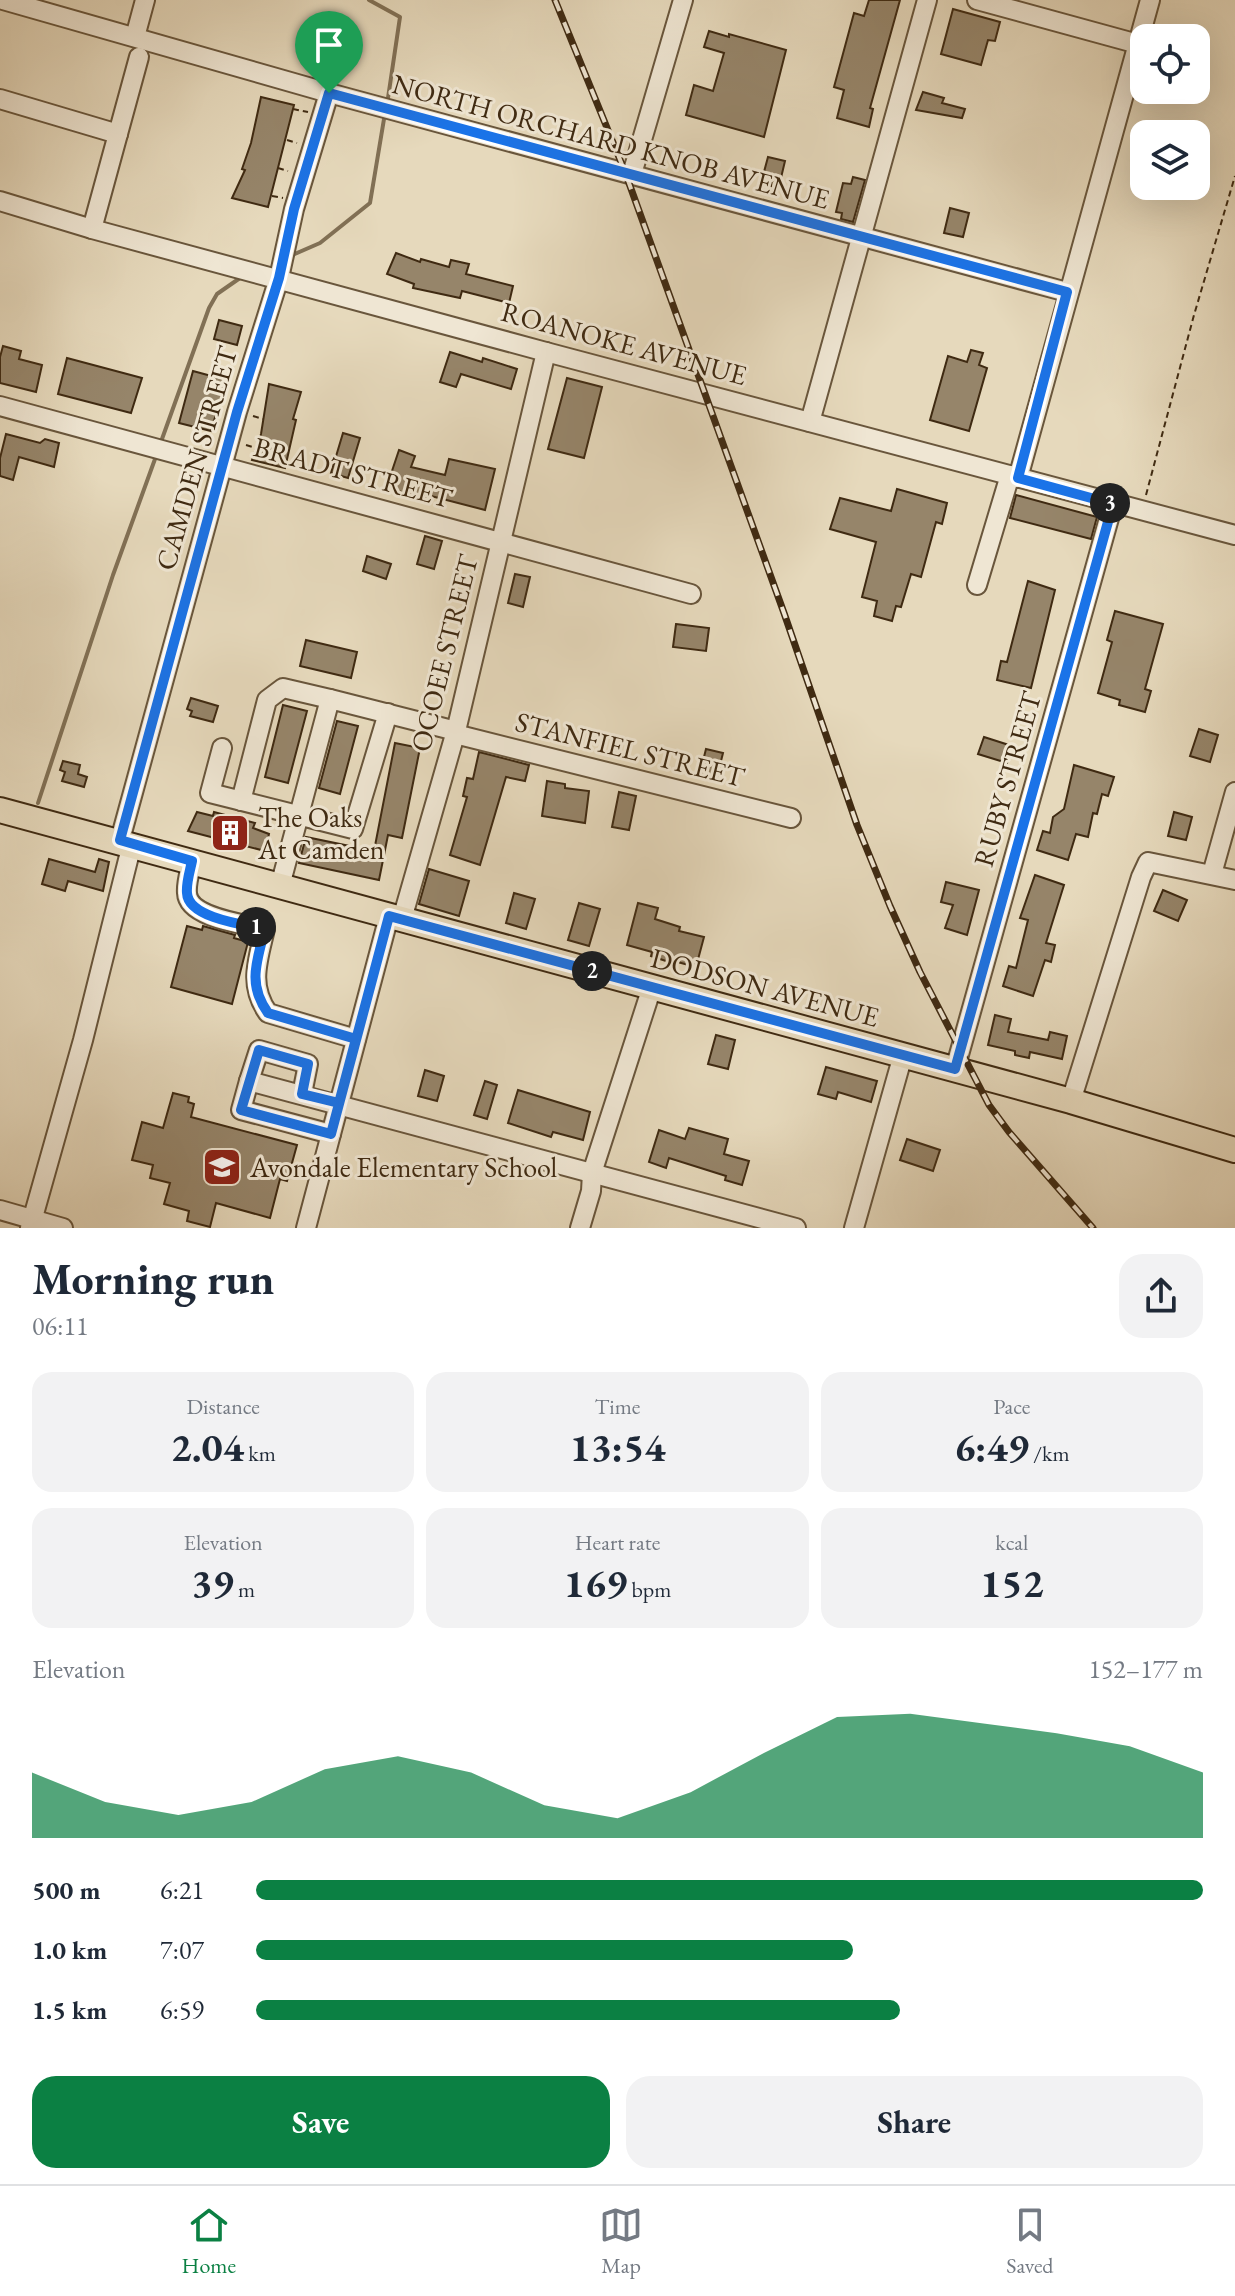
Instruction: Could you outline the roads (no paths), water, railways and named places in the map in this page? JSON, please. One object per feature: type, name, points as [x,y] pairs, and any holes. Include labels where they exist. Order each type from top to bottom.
[{"type":"main road","name":"DODSON AVENUE","points":[[0,810],[955,1069],[1235,1150]]},
{"type":"street","points":[[135,37],[145,0]]},
{"type":"street","points":[[632,174],[683,0]]},
{"type":"street","points":[[810,422],[927,0]]},
{"type":"street","points":[[977,0],[1130,42]]},
{"type":"street","points":[[1143,24],[1150,0]]},
{"type":"street","name":"NORTH ORCHARD KNOB AVENUE","points":[[8,1],[329,93],[1067,292]]},
{"type":"street","points":[[92,229],[139,57]]},
{"type":"street","points":[[977,585],[1014,476],[1130,72]]},
{"type":"street","name":"CAMDEN STREET","points":[[31,1223],[83,1040],[126,842],[222,467],[279,278],[294,209],[329,93]]},
{"type":"street","points":[[0,99],[118,134]]},
{"type":"street","name":"ROANOKE AVENUE","points":[[0,201],[92,229],[546,352],[1235,535]]},
{"type":"street","name":"OCOEE STREET","points":[[306,1228],[339,1103],[348,1036],[395,918],[455,733],[546,352]]},
{"type":"street","name":"BRADT STREET","points":[[0,406],[691,594]]},
{"type":"street","name":"RUBY STREET","points":[[955,1069],[1113,504]]},
{"type":"street","name":"STANFIEL STREET","points":[[241,801],[267,700],[283,688],[791,818]]},
{"type":"street","points":[[280,886],[330,699]]},
{"type":"street","points":[[222,748],[210,793],[353,829],[388,713]]},
{"type":"street","points":[[1212,874],[1235,792]]},
{"type":"street","points":[[192,861],[186,892],[188,901],[195,908],[208,915],[265,929],[255,970],[255,988],[259,1001],[268,1013],[348,1036]]},
{"type":"street","points":[[1071,1101],[1148,862],[1235,880]]},
{"type":"street","points":[[580,1228],[591,1191],[592,1173],[652,987]]},
{"type":"street","points":[[302,1094],[308,1064],[259,1050],[241,1110],[331,1134]]},
{"type":"street","points":[[854,1228],[903,1055]]},
{"type":"street","points":[[249,1081],[796,1228]]},
{"type":"street","points":[[0,1210],[31,1223],[63,1228]]},
{"type":"waterway","points":[[369,0],[400,17],[388,98]]},
{"type":"waterway","points":[[290,256],[320,243],[370,203],[384,119]]},
{"type":"waterway","points":[[162,439],[209,308],[217,294],[240,278]]},
{"type":"waterway","points":[[38,803],[113,575],[155,459]]},
{"type":"railway","points":[[555,0],[625,172],[857,825],[890,906],[920,972],[989,1105],[1093,1228]]},
{"type":"place","name":"The Oaks At Camden","points":[[230,833]]},
{"type":"place","name":"Avondale Elementary School","points":[[222,1167]]}]
